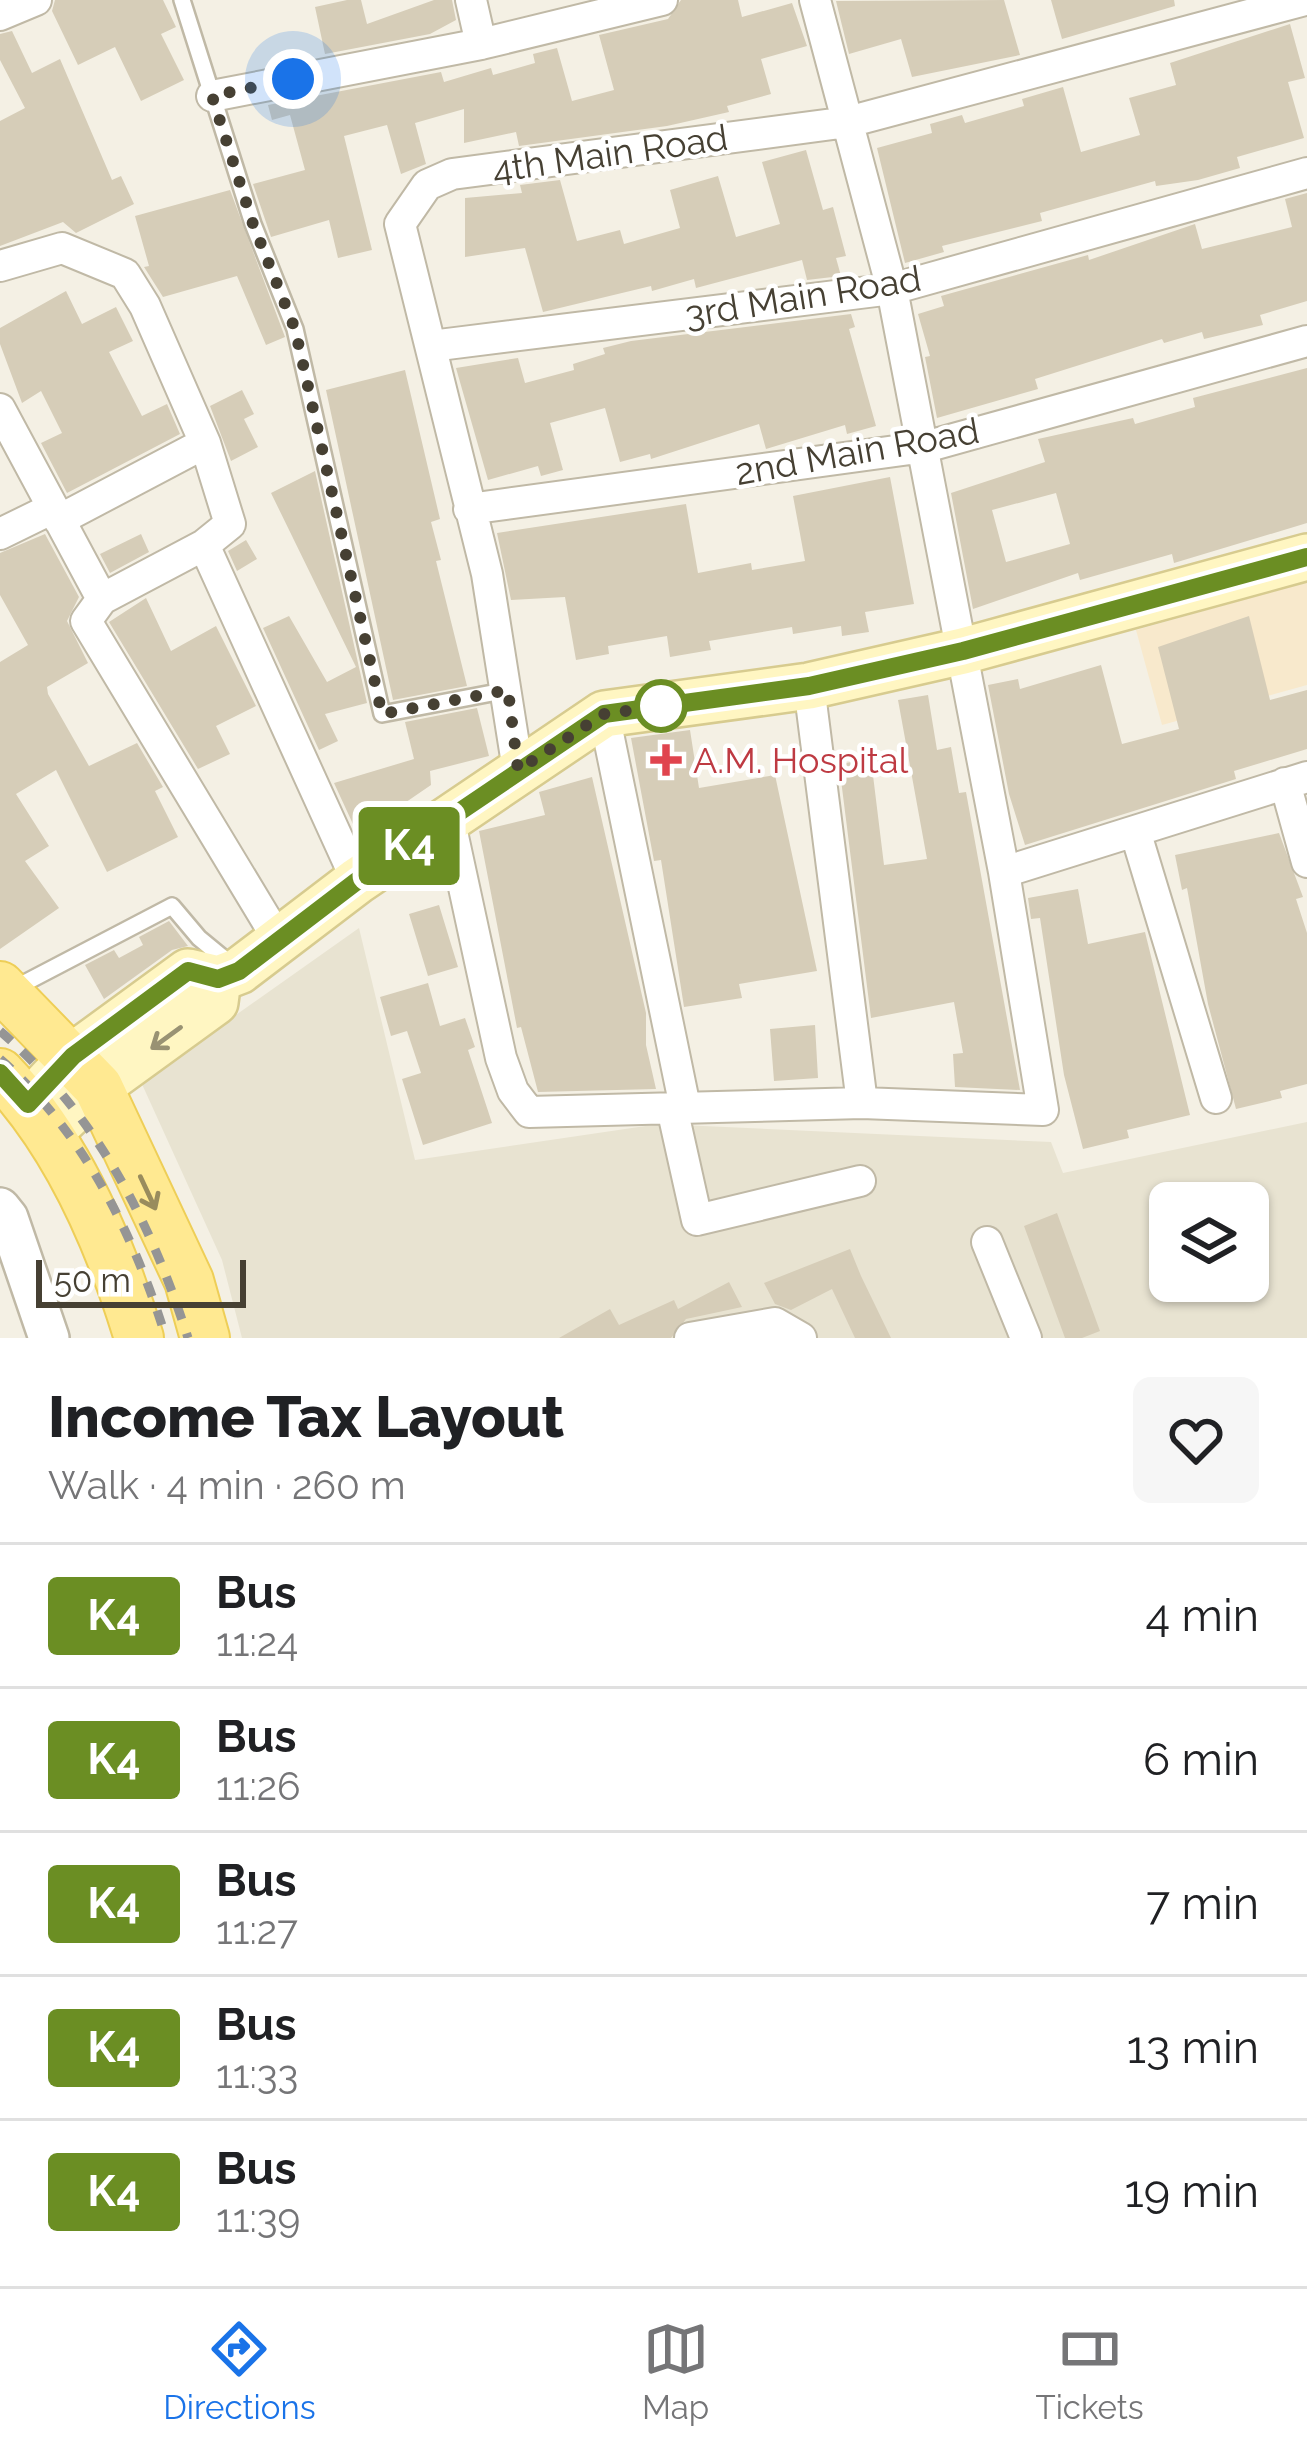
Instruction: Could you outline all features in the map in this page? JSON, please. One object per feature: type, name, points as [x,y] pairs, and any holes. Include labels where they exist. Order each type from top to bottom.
[{"type":"main road","points":[[140,1338],[124,1287],[26,1103],[86,1072],[188,971],[229,975],[357,881],[604,714],[809,686],[963,651],[1307,557]]},
{"type":"main road","points":[[3,989],[86,1072],[189,1281],[205,1338]]},
{"type":"street","points":[[0,15],[36,0]]},
{"type":"street","points":[[471,0],[481,44]]},
{"type":"street","points":[[212,96],[481,44],[662,0]]},
{"type":"street","points":[[449,818],[501,1058],[513,1091],[529,1112],[862,1103],[1043,1110],[925,447],[892,289],[815,0]]},
{"type":"street","name":"4th Main Road","points":[[518,770],[508,690],[469,509],[400,224],[427,185],[452,174],[848,122],[1305,0]]},
{"type":"street","name":"3rd Main Road","points":[[431,346],[892,289],[1307,173]]},
{"type":"street","points":[[0,266],[62,248],[125,274],[145,305],[205,442],[230,524],[204,544],[102,599],[86,621],[278,940]]},
{"type":"street","name":"2nd Main Road","points":[[469,509],[925,447],[1307,340]]},
{"type":"street","points":[[0,409],[102,599]]},
{"type":"street","points":[[0,534],[56,514],[205,442]]},
{"type":"street","points":[[204,544],[357,881]]},
{"type":"street","points":[[809,686],[862,1103]]},
{"type":"street","points":[[604,714],[697,1220],[860,1181]]},
{"type":"street","points":[[1004,872],[1296,780],[1307,862]]},
{"type":"street","points":[[1136,834],[1216,1098]]},
{"type":"street","points":[[0,1208],[8,1218],[50,1338]]},
{"type":"street","points":[[987,1242],[1026,1338]]},
{"type":"street","points":[[690,1338],[775,1323],[801,1338]]},
{"type":"lane","points":[[182,0],[253,224],[295,329],[382,714],[508,690]]},
{"type":"lane","points":[[3,989],[172,906],[229,975]]},
{"type":"shaded area","points":[[1307,582],[1307,685],[1162,725],[1136,630]]},
{"type":"shaded area","points":[[359,928],[415,1160],[659,1124],[1051,1142],[1063,1173],[1307,1122],[1307,1338],[242,1338],[222,1260],[141,1082]]},
{"type":"building","points":[[55,0],[163,0],[176,27],[161,34],[184,80],[141,101],[115,47],[78,65],[52,11]]},
{"type":"building","points":[[361,0],[367,24],[434,0],[452,0],[456,20],[430,34],[325,54],[315,7]]},
{"type":"building","points":[[681,0],[738,0],[742,17],[792,3],[807,46],[761,59],[771,94],[727,106],[729,112],[667,126],[519,146],[516,132],[464,143],[464,109],[415,123],[426,164],[401,174],[387,125],[344,136],[372,250],[338,258],[329,220],[271,237],[253,184],[305,170],[290,115],[272,120],[268,105],[441,72],[444,82],[491,68],[493,75],[535,63],[533,54],[557,48],[572,101],[614,90],[599,35],[668,19]]},
{"type":"building","points":[[1004,0],[1020,55],[912,77],[901,39],[849,54],[836,1]]},
{"type":"building","points":[[1051,0],[1174,0],[1175,6],[1062,39]]},
{"type":"building","points":[[1290,24],[1305,78],[1288,82],[1304,138],[1237,157],[1240,168],[1198,180],[1156,186],[1155,181],[1040,213],[1042,221],[942,246],[944,252],[905,263],[877,148],[932,133],[930,124],[962,115],[965,123],[1024,106],[1022,99],[1063,87],[1081,152],[1140,135],[1129,98],[1176,85],[1170,63]]},
{"type":"building","points":[[12,31],[32,73],[60,59],[112,180],[121,176],[134,204],[76,233],[63,222],[0,246],[0,121],[25,108],[0,60],[0,34]]},
{"type":"building","points":[[806,150],[823,210],[833,207],[846,256],[836,258],[841,276],[807,280],[802,260],[696,288],[694,279],[543,312],[525,248],[465,257],[465,198],[522,193],[520,185],[560,180],[577,241],[620,230],[624,244],[680,228],[670,190],[718,176],[736,237],[780,224],[762,162]]},
{"type":"building","points":[[230,190],[285,337],[266,345],[237,276],[163,297],[144,267],[149,266],[135,216]]},
{"type":"building","points":[[1307,193],[1307,301],[1260,315],[1263,325],[1204,339],[1202,332],[1164,343],[1162,339],[1035,379],[1038,389],[937,418],[925,357],[930,356],[918,314],[944,306],[941,296],[1088,255],[1089,260],[1195,224],[1202,249],[1292,227],[1285,199]]},
{"type":"building","points":[[66,291],[82,324],[116,307],[133,341],[109,352],[142,416],[167,404],[180,434],[67,493],[41,443],[62,433],[41,391],[22,403],[0,344],[0,328]]},
{"type":"building","points":[[851,314],[855,327],[849,329],[876,426],[847,434],[845,425],[766,449],[759,424],[651,459],[650,454],[620,462],[605,408],[550,423],[563,470],[541,476],[538,466],[488,480],[456,368],[518,358],[525,383],[574,370],[573,364],[605,354],[603,348],[631,341]]},
{"type":"building","points":[[1307,368],[1307,523],[1174,563],[1172,554],[1080,580],[1078,573],[973,609],[951,493],[1045,462],[1038,439],[1133,418],[1135,424],[1195,407],[1193,398]],"holes":[[[1056,493],[1070,544],[1006,562],[992,510]]]},
{"type":"building","points":[[405,370],[440,519],[431,522],[441,560],[436,561],[467,686],[393,700],[326,390]]},
{"type":"building","points":[[242,390],[254,414],[244,419],[258,447],[231,461],[210,406]]},
{"type":"building","points":[[315,471],[367,703],[325,714],[338,741],[319,750],[263,628],[289,616],[327,682],[356,667],[271,493]]},
{"type":"building","points":[[890,477],[914,604],[865,612],[869,632],[842,636],[841,626],[793,634],[792,627],[709,641],[711,650],[670,657],[667,636],[608,646],[609,654],[576,660],[565,597],[511,600],[497,533],[686,504],[698,573],[751,563],[752,570],[805,561],[793,496]]},
{"type":"building","points":[[45,534],[79,597],[67,621],[88,663],[47,687],[48,694],[89,766],[137,743],[163,787],[155,791],[178,837],[107,872],[56,770],[16,794],[49,846],[25,861],[59,908],[0,949],[0,662],[28,645],[0,595],[0,553]]},
{"type":"building","points":[[141,534],[149,552],[110,573],[100,554]]},
{"type":"building","points":[[246,540],[257,559],[237,571],[228,551]]},
{"type":"building","points":[[146,598],[171,651],[216,626],[256,706],[216,726],[230,754],[198,769],[109,622]]},
{"type":"building","points":[[1249,616],[1270,700],[1307,690],[1307,749],[1234,771],[1236,779],[1025,845],[1009,794],[988,685],[1018,679],[1020,689],[1101,665],[1122,744],[1179,729],[1158,647]]},
{"type":"building","points":[[928,695],[937,750],[951,747],[959,793],[966,792],[1020,1090],[955,1087],[953,1054],[963,1053],[954,1002],[871,1018],[839,764],[871,759],[884,865],[927,859],[898,700]]},
{"type":"building","points":[[477,708],[489,756],[430,771],[431,785],[358,835],[334,783],[414,759],[405,722]]},
{"type":"building","points":[[690,730],[699,788],[775,775],[817,971],[739,984],[742,998],[684,1007],[661,860],[654,861],[631,738]]},
{"type":"building","points":[[592,777],[646,1013],[646,1045],[656,1089],[538,1092],[521,1027],[517,1028],[479,831],[545,815],[539,792]]},
{"type":"building","points":[[1279,833],[1303,897],[1296,899],[1307,933],[1307,1084],[1280,1091],[1282,1098],[1236,1109],[1208,1004],[1187,888],[1182,890],[1175,855]]},
{"type":"building","points":[[1078,889],[1088,944],[1145,932],[1190,1115],[1127,1130],[1129,1138],[1083,1149],[1064,1075],[1040,918],[1031,919],[1028,898]]},
{"type":"building","points":[[439,905],[458,967],[428,976],[409,914]]},
{"type":"building","points":[[169,921],[188,946],[172,950],[104,999],[85,965],[114,950],[119,958],[143,945],[139,937]]},
{"type":"building","points":[[428,983],[440,1026],[465,1018],[475,1047],[468,1050],[492,1123],[423,1145],[402,1079],[421,1073],[407,1031],[391,1036],[380,997]]},
{"type":"building","points":[[815,1025],[818,1078],[774,1081],[770,1029]]},
{"type":"building","points":[[1057,1213],[1100,1331],[1082,1338],[1065,1338],[1024,1226]]},
{"type":"building","points":[[850,1249],[891,1338],[855,1338],[832,1289],[791,1310],[775,1304],[764,1283]]},
{"type":"building","points":[[729,1282],[742,1307],[686,1319],[671,1338],[559,1338],[610,1309],[619,1325],[674,1300],[678,1309]]},
{"type":"railway","points":[[0,1031],[64,1097],[115,1171],[156,1251],[188,1338]]},
{"type":"railway","points":[[0,1059],[56,1118],[102,1186],[138,1261],[166,1338]]},
{"type":"bus line","name":"K4","points":[[0,1073],[28,1104],[73,1056],[188,971],[218,979],[239,971],[357,881],[604,714],[809,686],[963,651],[1307,557]]},
{"type":"place","name":"A.M. Hospital","points":[[666,760]]},
{"type":"route","points":[[293,79],[212,96],[253,224],[295,329],[382,714],[508,690],[518,770],[604,714],[661,706]]}]
